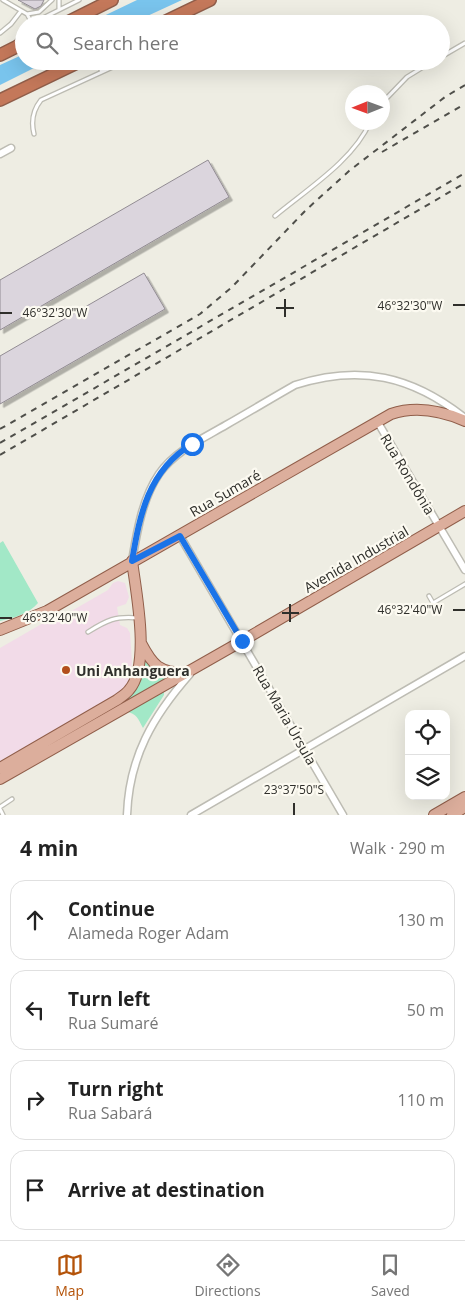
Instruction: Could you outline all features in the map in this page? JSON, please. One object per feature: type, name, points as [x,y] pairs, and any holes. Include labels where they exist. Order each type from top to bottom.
[{"type":"highway","points":[[82,15],[112,0]]},
{"type":"highway","points":[[179,15],[210,0]]},
{"type":"highway","points":[[0,55],[13,49]]},
{"type":"highway","points":[[0,100],[62,70]]},
{"type":"main road","name":"Rua Sumaré","points":[[2,630],[47,611],[387,416],[398,412],[433,410],[465,419]]},
{"type":"main road","name":"Avenida Industrial","points":[[0,779],[465,511]]},
{"type":"main road","points":[[135,579],[140,567],[152,551]]},
{"type":"main road","points":[[0,768],[117,700],[130,690],[141,656],[139,618],[132,561]]},
{"type":"main road","points":[[115,572],[127,572],[135,579]]},
{"type":"main road","points":[[141,642],[152,661],[160,669],[172,673],[185,673]]},
{"type":"main road","points":[[434,815],[465,797]]},
{"type":"main road","points":[[452,815],[465,807]]},
{"type":"street","points":[[0,154],[11,148]]},
{"type":"street","points":[[132,561],[141,517],[149,492],[159,474],[181,451],[295,385],[342,374],[381,376],[405,382],[425,391],[448,405],[465,419]]},
{"type":"street","points":[[425,391],[432,401],[433,410]]},
{"type":"street","name":"Rua Rondônia","points":[[377,421],[465,570]]},
{"type":"street","name":"Rua Maria Úrsula","points":[[180,536],[343,815]]},
{"type":"street","points":[[191,815],[465,656]]},
{"type":"street","points":[[127,815],[133,768],[143,741],[161,710],[197,666]]},
{"type":"lane","points":[[3,0],[27,14],[39,12],[52,0]]},
{"type":"lane","points":[[59,0],[59,9]]},
{"type":"lane","points":[[47,15],[79,0]]},
{"type":"lane","points":[[18,15],[21,11]]},
{"type":"lane","points":[[0,33],[15,19]]},
{"type":"lane","points":[[450,52],[465,43]]},
{"type":"lane","points":[[34,134],[32,119],[41,100],[106,70]]},
{"type":"lane","points":[[390,95],[407,77],[418,70]]},
{"type":"lane","points":[[274,216],[345,158],[360,142],[366,130]]},
{"type":"lane","points":[[433,603],[465,584]]},
{"type":"lane","points":[[429,596],[437,610]]},
{"type":"lane","points":[[88,632],[110,619],[118,617],[139,618]]},
{"type":"lane","points":[[3,815],[0,808],[12,799]]},
{"type":"shaded area","name":"Uni Anhanguera","points":[[118,581],[125,583],[129,597],[126,604],[117,607],[120,625],[127,628],[130,633],[132,662],[130,678],[124,689],[121,693],[19,754],[12,754],[0,761],[0,648],[45,622],[54,621],[108,590],[113,583]]},
{"type":"green space","points":[[3,541],[38,603],[25,613],[0,621],[0,543]]},
{"type":"green space","points":[[145,658],[165,679],[121,706],[119,703]]},
{"type":"green space","points":[[163,692],[164,695],[143,728],[135,715],[126,712]]},
{"type":"water","points":[[137,0],[182,0],[150,15],[106,15]]},
{"type":"water","points":[[15,58],[15,70],[30,70],[0,85],[0,65]]},
{"type":"building","points":[[18,0],[44,0],[41,6],[35,9]]},
{"type":"building","points":[[208,160],[229,197],[0,330],[0,280]]},
{"type":"building","points":[[144,273],[165,309],[0,404],[0,356]]},
{"type":"railway","points":[[0,429],[200,314],[232,287],[306,210],[349,171],[445,97],[465,85]]},
{"type":"railway","points":[[382,152],[465,104]]},
{"type":"railway","points":[[0,443],[465,173]]},
{"type":"railway","points":[[0,455],[465,183]]},
{"type":"place","name":"Uni Anhanguera","points":[[66,670]]},
{"type":"route","points":[[192,444],[170,461],[159,474],[149,492],[136,535],[132,561],[180,536],[242,641]]}]
